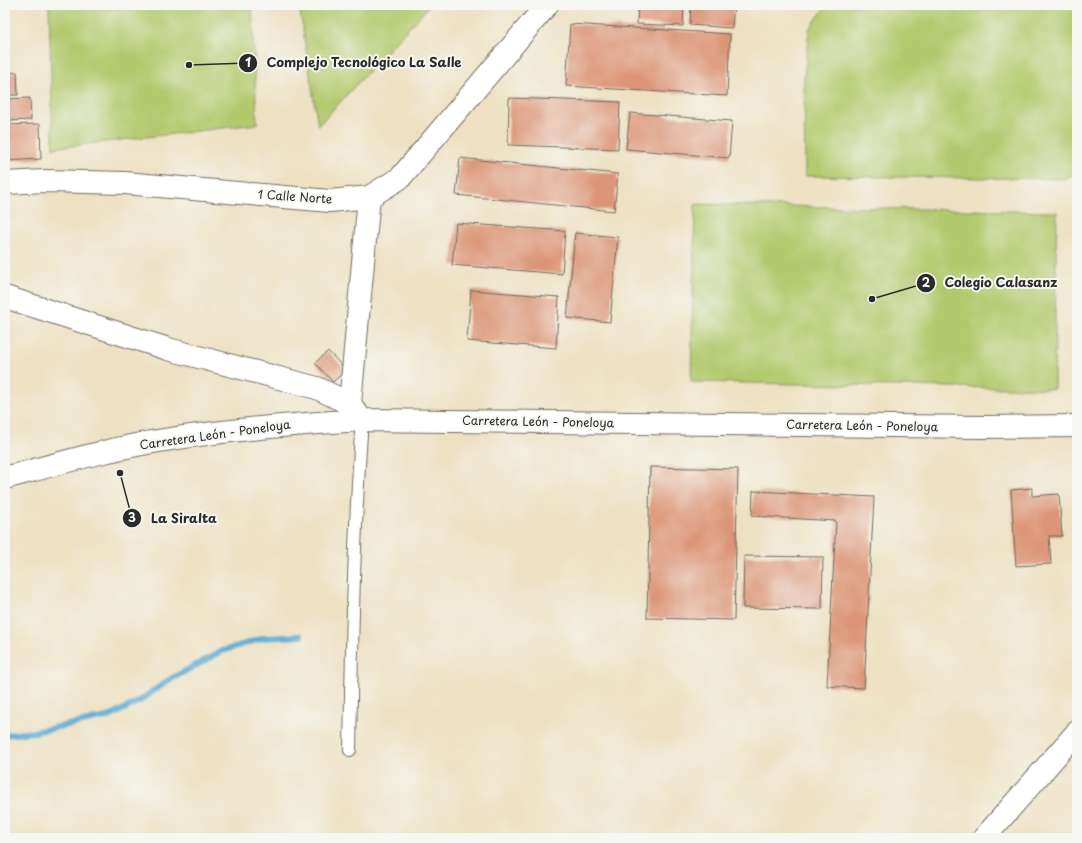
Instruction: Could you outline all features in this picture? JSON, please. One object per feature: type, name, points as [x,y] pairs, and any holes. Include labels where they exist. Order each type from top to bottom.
[{"type":"street","name":"1 Calle Norte","points":[[5,183],[45,181],[125,183],[330,201],[369,197],[400,178],[547,5]]},
{"type":"street","points":[[5,297],[168,349],[317,388],[356,412],[369,197]]},
{"type":"street","name":"Carretera León - Poneloya","points":[[5,478],[72,459],[170,439],[281,425],[356,412],[983,427],[1077,426]]},
{"type":"street","points":[[984,838],[1077,732]]},
{"type":"lane","points":[[350,750],[351,667],[359,458],[356,412]]},
{"type":"green space","points":[[49,5],[252,5],[257,124],[53,148]]},
{"type":"green space","points":[[299,5],[430,5],[318,126]]},
{"type":"green space","points":[[827,5],[1077,5],[1077,174],[1062,179],[805,176],[804,78],[809,29]]},
{"type":"green space","points":[[695,204],[1057,212],[1054,389],[691,382]]},
{"type":"building","points":[[638,5],[684,5],[683,26],[637,24]]},
{"type":"building","points":[[691,5],[734,5],[732,28],[690,25]]},
{"type":"building","points":[[570,24],[730,34],[727,96],[566,86]]},
{"type":"building","points":[[17,72],[18,95],[5,95],[5,73]]},
{"type":"building","points":[[30,98],[31,120],[5,121],[5,99]]},
{"type":"building","points":[[509,98],[620,102],[618,149],[508,145]]},
{"type":"building","points":[[630,113],[732,121],[729,158],[626,149]]},
{"type":"building","points":[[40,124],[41,159],[5,161],[5,125]]},
{"type":"building","points":[[460,158],[618,174],[614,211],[456,195]]},
{"type":"building","points":[[456,223],[565,231],[562,274],[452,265]]},
{"type":"building","points":[[575,233],[618,237],[610,322],[567,318]]},
{"type":"building","points":[[471,290],[559,297],[556,348],[467,341]]},
{"type":"building","points":[[328,351],[346,370],[333,382],[315,363]]},
{"type":"building","points":[[650,467],[738,469],[734,620],[647,618]]},
{"type":"building","points":[[1032,488],[1032,496],[1059,494],[1062,536],[1049,536],[1051,564],[1016,566],[1011,490]]},
{"type":"building","points":[[753,491],[874,497],[864,688],[827,686],[836,521],[752,516]]},
{"type":"building","points":[[744,556],[823,557],[822,609],[743,608]]},
{"type":"waterway","points":[[5,735],[34,732],[111,716],[141,700],[169,680],[222,651],[263,638],[301,636]]},
{"type":"place","name":"Complejo Tecnológico La Salle","points":[[189,65]]},
{"type":"place","name":"Colegio Calasanz","points":[[872,299]]},
{"type":"place","name":"La Siralta","points":[[120,473]]}]
